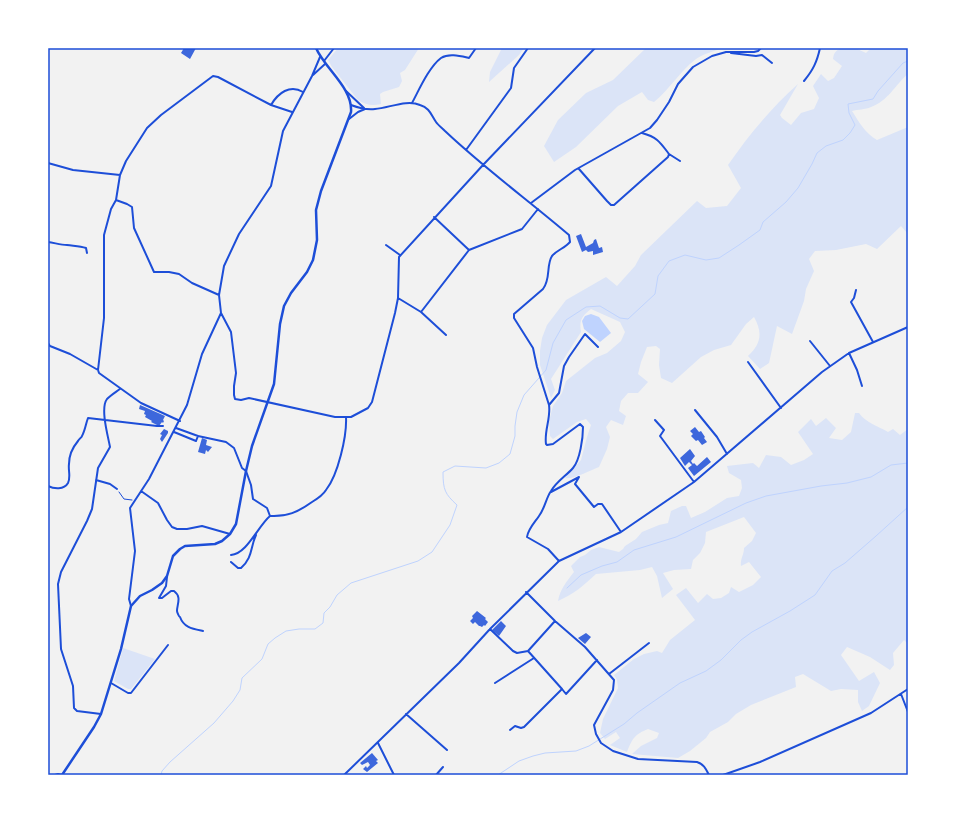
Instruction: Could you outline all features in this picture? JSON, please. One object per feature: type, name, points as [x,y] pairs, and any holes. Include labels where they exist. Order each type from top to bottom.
[{"type":"main road","points":[[62,775],[101,714],[121,649],[130,606],[140,596],[162,583],[167,576],[174,556],[180,549],[185,546],[215,544],[222,541],[230,534],[236,524],[252,446],[275,379],[280,324],[284,306],[291,293],[307,272],[313,260],[317,240],[316,210],[321,191],[348,120],[351,105],[346,91],[324,63],[316,48]]},
{"type":"street","points":[[316,48],[333,48]]},
{"type":"street","points":[[312,76],[324,63],[333,48]]},
{"type":"street","points":[[412,103],[432,67],[442,58],[458,55],[469,58],[476,48]]},
{"type":"street","points":[[466,150],[511,88],[514,68],[528,48]]},
{"type":"street","points":[[320,57],[312,76],[292,112],[282,136],[271,186],[235,241],[224,266],[219,295],[221,313],[231,332],[236,373],[234,386],[235,399],[241,400],[249,398],[335,417],[346,417],[356,415],[368,408],[372,402],[391,331],[398,298],[398,261],[400,255],[434,217],[595,48]]},
{"type":"street","points":[[531,203],[579,169],[650,128],[669,102],[678,84],[693,67],[712,56],[726,52],[754,52],[761,48]]},
{"type":"street","points":[[804,81],[816,63],[820,48]]},
{"type":"street","points":[[726,52],[756,56],[762,55],[772,62]]},
{"type":"street","points":[[98,370],[104,318],[104,235],[111,208],[116,200],[120,175],[126,161],[147,128],[161,115],[213,76],[218,77],[271,105],[292,112]]},
{"type":"street","points":[[271,105],[278,95],[287,90],[298,89],[303,92]]},
{"type":"street","points":[[346,91],[365,108]]},
{"type":"street","points":[[351,105],[375,109],[412,103],[419,104],[427,108],[432,113],[436,122],[466,150],[569,235],[570,239],[568,245],[552,256],[547,284],[514,314],[514,318],[533,348],[537,367],[549,405],[550,411],[545,438],[546,444],[553,444],[580,424],[583,427],[576,464],[559,480],[550,492],[540,514],[528,532],[528,537],[548,549],[559,561]]},
{"type":"street","points":[[348,120],[365,108]]},
{"type":"street","points":[[642,133],[653,136],[670,154],[680,161]]},
{"type":"street","points":[[579,169],[607,201],[611,205],[614,205],[668,158],[670,154]]},
{"type":"street","points":[[48,163],[73,170],[120,175]]},
{"type":"street","points":[[116,200],[132,207],[134,228],[154,272],[179,274],[192,283],[219,295]]},
{"type":"street","points":[[421,312],[469,250],[522,228],[538,209]]},
{"type":"street","points":[[434,217],[469,250]]},
{"type":"street","points":[[48,242],[86,248],[87,253]]},
{"type":"street","points":[[386,245],[400,255]]},
{"type":"street","points":[[856,290],[854,298],[851,302],[873,342]]},
{"type":"street","points":[[398,298],[421,312],[446,335]]},
{"type":"street","points":[[130,606],[129,599],[135,552],[130,508],[149,479],[180,421],[192,392],[202,354],[221,313]]},
{"type":"street","points":[[344,775],[459,663],[526,592],[559,561],[621,532],[694,482],[830,366],[849,353],[908,327]]},
{"type":"street","points":[[549,405],[559,393],[564,366],[586,334],[598,347]]},
{"type":"street","points":[[810,341],[830,366]]},
{"type":"street","points":[[48,343],[50,346],[70,354],[98,370],[99,373],[141,404],[180,421]]},
{"type":"street","points":[[849,353],[857,370],[862,386]]},
{"type":"street","points":[[748,362],[782,408]]},
{"type":"street","points":[[101,714],[77,710],[74,708],[73,686],[61,649],[58,584],[61,572],[92,509],[98,468],[110,446],[105,420],[105,404],[107,400],[120,389]]},
{"type":"street","points":[[695,410],[717,437],[727,454]]},
{"type":"street","points":[[231,555],[235,555],[241,551],[270,516],[287,515],[298,512],[325,492],[331,483],[341,457],[346,417]]},
{"type":"street","points":[[48,486],[52,488],[60,488],[68,483],[70,476],[69,464],[72,452],[82,436],[88,418],[164,426]]},
{"type":"street","points":[[655,420],[664,430],[660,436],[694,482]]},
{"type":"street","points":[[176,428],[198,436],[219,440],[230,445],[237,454],[242,468],[246,471],[251,485],[253,499],[267,508],[270,516]]},
{"type":"street","points":[[174,432],[196,441],[198,436]]},
{"type":"street","points":[[550,492],[579,478],[575,484],[594,507],[598,504],[602,504],[621,532]]},
{"type":"street","points":[[96,480],[110,484],[117,489]]},
{"type":"street","points":[[141,491],[158,503],[172,527],[177,529],[187,529],[202,526],[230,534]]},
{"type":"street","points":[[231,562],[238,568],[243,566],[251,555],[254,539],[258,530]]},
{"type":"street","points":[[167,576],[166,586],[159,598],[162,598],[171,591],[177,593],[179,600],[177,611],[184,625],[192,629],[203,631]]},
{"type":"street","points":[[526,592],[555,621],[585,647],[614,680],[615,685],[613,690],[594,725],[597,737],[601,743],[613,751],[638,760],[697,762],[705,767],[709,775]]},
{"type":"street","points":[[490,629],[517,653],[528,651],[555,621]]},
{"type":"street","points":[[609,674],[649,643]]},
{"type":"street","points":[[111,683],[128,693],[131,693],[168,645]]},
{"type":"street","points":[[528,651],[566,694],[597,660]]},
{"type":"street","points":[[495,683],[534,658]]},
{"type":"street","points":[[510,730],[515,726],[522,728],[524,727],[562,689]]},
{"type":"street","points":[[723,775],[760,762],[871,714],[908,689]]},
{"type":"street","points":[[901,694],[908,712]]},
{"type":"street","points":[[406,714],[447,750]]},
{"type":"street","points":[[378,743],[394,775]]},
{"type":"street","points":[[436,775],[443,767]]},
{"type":"street","points":[[55,775],[62,775]]},
{"type":"path","points":[[117,489],[124,499],[134,501]]},
{"type":"shaded area","points":[[338,48],[419,48],[405,70],[400,73],[402,81],[399,87],[380,94],[381,104],[372,105],[358,100],[332,67],[328,60]]},
{"type":"shaded area","points":[[502,48],[524,48],[519,55],[489,82],[490,72]]},
{"type":"shaded area","points":[[646,48],[723,48],[696,59],[654,102],[648,100],[642,92],[618,106],[576,147],[554,162],[544,146],[558,120],[586,93],[613,80]]},
{"type":"shaded area","points":[[843,48],[855,48],[866,53],[871,48],[908,48],[908,74],[882,101],[866,109],[852,111],[866,131],[877,140],[908,127],[908,234],[901,226],[877,249],[866,244],[836,250],[815,251],[809,259],[814,271],[806,289],[804,301],[792,334],[777,326],[769,363],[760,369],[748,356],[756,347],[759,338],[759,328],[754,317],[746,324],[731,345],[714,350],[701,357],[672,383],[661,378],[659,365],[660,349],[656,346],[647,347],[638,374],[648,382],[638,393],[628,393],[621,401],[619,411],[626,416],[623,425],[611,420],[606,427],[610,437],[607,449],[599,467],[577,476],[565,478],[581,460],[591,425],[586,419],[577,422],[553,439],[550,436],[549,421],[553,406],[562,393],[566,381],[595,358],[607,353],[621,341],[625,332],[620,322],[591,309],[583,316],[580,324],[581,332],[551,379],[555,390],[551,398],[540,365],[542,338],[547,325],[566,300],[606,277],[617,286],[635,266],[641,255],[697,201],[706,208],[727,206],[741,188],[728,165],[736,154],[769,113],[798,84],[780,115],[791,125],[801,113],[814,109],[819,98],[813,86],[821,74],[828,81],[834,78],[842,66],[833,59],[834,55],[837,51]]},
{"type":"shaded area","points":[[855,413],[859,413],[869,422],[888,432],[893,429],[900,435],[908,429],[908,593],[906,594],[908,597],[908,644],[904,640],[893,653],[894,665],[890,670],[870,657],[847,647],[841,655],[859,681],[874,672],[880,683],[869,706],[862,711],[858,702],[858,690],[841,689],[831,691],[803,674],[795,677],[796,687],[751,705],[736,714],[728,722],[710,732],[706,738],[690,751],[678,758],[632,754],[641,746],[657,738],[659,733],[648,729],[634,738],[627,752],[610,745],[620,738],[616,732],[605,739],[600,733],[603,719],[618,688],[617,680],[614,675],[634,659],[644,654],[657,651],[662,653],[670,640],[695,620],[676,595],[686,588],[698,603],[707,594],[713,599],[721,598],[729,593],[731,587],[739,592],[753,585],[761,577],[749,562],[741,566],[744,548],[752,541],[756,533],[744,517],[706,532],[705,543],[700,553],[693,560],[691,569],[674,570],[663,573],[673,589],[662,598],[657,576],[652,567],[640,570],[596,574],[569,596],[558,601],[562,589],[574,572],[571,566],[580,557],[599,547],[619,552],[636,539],[642,532],[668,523],[671,511],[682,506],[686,506],[691,518],[705,512],[727,498],[739,496],[742,488],[741,480],[729,473],[727,466],[753,463],[759,468],[766,455],[781,457],[791,465],[804,460],[813,454],[798,432],[811,419],[816,426],[826,418],[836,428],[829,438],[842,440],[851,432]]},
{"type":"shaded area","points":[[123,648],[155,659],[131,689],[128,689],[114,681]]},
{"type":"water","points":[[591,314],[599,317],[611,333],[600,342],[584,329],[582,321],[585,316]]},
{"type":"building","points":[[184,48],[196,48],[190,59],[181,53]]},
{"type":"building","points":[[581,234],[586,247],[593,243],[596,239],[599,248],[602,247],[603,252],[593,255],[593,251],[588,252],[586,250],[582,252],[576,236]]},
{"type":"building","points":[[140,405],[165,416],[163,423],[162,422],[159,426],[151,422],[152,421],[145,417],[145,411],[139,409]]},
{"type":"building","points":[[695,427],[699,432],[701,431],[707,442],[702,445],[698,440],[696,441],[691,436],[693,434],[690,431]]},
{"type":"building","points":[[164,429],[168,431],[168,433],[162,442],[160,439],[162,435],[160,434]]},
{"type":"building","points":[[202,438],[207,440],[206,445],[212,447],[208,452],[206,450],[205,454],[198,452]]},
{"type":"building","points":[[690,449],[695,456],[691,461],[693,464],[694,463],[697,466],[707,457],[711,462],[694,476],[688,468],[692,465],[689,462],[685,466],[680,458]]},
{"type":"building","points":[[477,611],[486,618],[485,619],[488,622],[485,626],[479,626],[475,622],[473,624],[470,621],[473,618],[472,616]]},
{"type":"building","points":[[501,621],[506,626],[499,636],[492,630]]},
{"type":"building","points":[[586,633],[591,637],[585,644],[578,638]]},
{"type":"building","points":[[372,753],[378,760],[376,761],[378,763],[367,772],[363,769],[370,765],[368,762],[362,765],[360,763]]},
{"type":"waterway","points":[[161,775],[162,771],[170,762],[214,723],[233,701],[240,690],[242,678],[262,659],[268,644],[275,638],[286,631],[315,629],[323,623],[324,613],[330,607],[337,595],[351,583],[418,561],[432,552],[450,525],[457,505],[446,491],[443,472],[455,466],[486,468],[499,463],[510,454],[515,436],[517,412],[524,395],[546,370],[553,343],[566,320],[586,307],[600,306],[620,318],[628,319],[655,294],[658,276],[669,261],[685,255],[706,260],[719,258],[760,230],[763,222],[786,202],[798,188],[817,153],[826,146],[843,140],[850,133],[855,125],[849,113],[848,104],[873,99],[878,91],[903,63],[908,61]]},
{"type":"waterway","points":[[567,588],[581,575],[602,566],[617,562],[634,550],[676,537],[746,503],[766,496],[847,483],[871,477],[891,465],[908,463]]},
{"type":"waterway","points":[[498,775],[519,761],[533,756],[545,753],[576,751],[589,746],[624,724],[680,683],[706,671],[721,660],[741,640],[752,632],[815,595],[832,571],[845,563],[908,507]]}]
